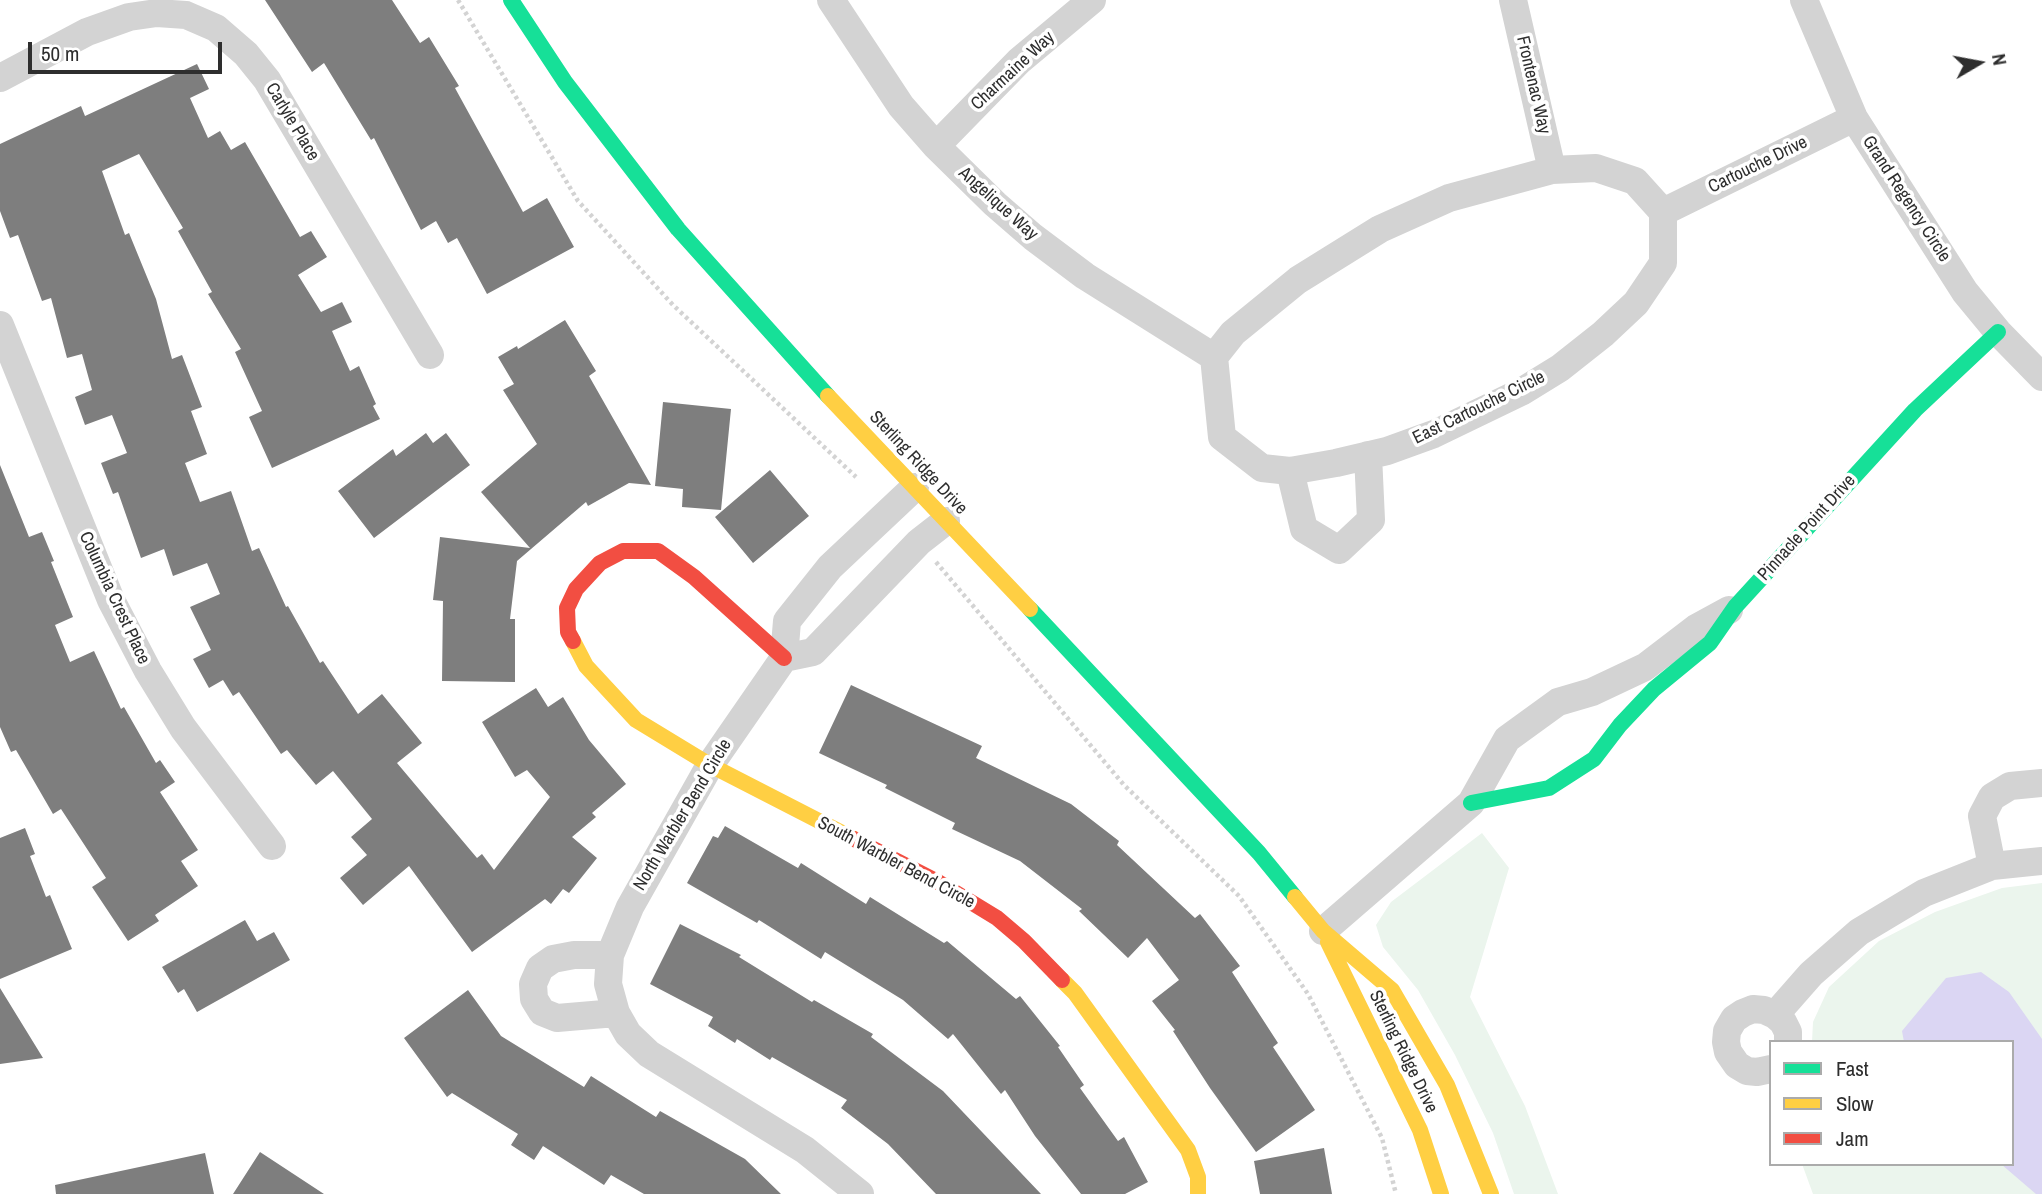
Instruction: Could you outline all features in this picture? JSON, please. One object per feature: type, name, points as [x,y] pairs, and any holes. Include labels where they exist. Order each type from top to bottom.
[{"type":"street","name":"Sterling Ridge Drive","points":[[511,0],[565,82],[678,229],[802,368],[1259,853],[1323,931],[1392,990],[1447,1084],[1490,1194]]},
{"type":"street","name":"Angelique Way","points":[[831,0],[901,106],[936,146],[995,204],[1085,276],[1214,357]]},
{"type":"street","name":"Charmaine Way","points":[[936,146],[1020,61],[1092,0]]},
{"type":"street","name":"Frontenac Way","points":[[1513,0],[1552,170]]},
{"type":"street","name":"Grand Regency Circle","points":[[1804,0],[1854,118],[1965,292],[1998,332],[2042,377]]},
{"type":"street","name":"Carlyle Place","points":[[0,78],[87,32],[129,17],[157,13],[187,15],[216,28],[246,54],[267,80],[430,355]]},
{"type":"street","name":"Cartouche Drive","points":[[1663,212],[1854,118]]},
{"type":"street","points":[[1214,357],[1233,333],[1298,280],[1380,229],[1449,198],[1552,170],[1596,168],[1635,181],[1663,212]]},
{"type":"street","name":"East Cartouche Circle","points":[[1214,357],[1222,437],[1262,468],[1290,471],[1368,455],[1434,434],[1521,391],[1560,368],[1603,334],[1636,303],[1663,262],[1663,212]]},
{"type":"street","name":"Columbia Crest Place","points":[[0,325],[111,600],[183,728],[272,846]]},
{"type":"street","name":"Pinnacle Point Drive","points":[[1471,803],[1549,788],[1594,759],[1620,725],[1654,690],[1710,643],[1735,607],[1914,410],[1998,332]]},
{"type":"street","points":[[1290,471],[1304,529],[1339,550],[1371,520],[1368,455]]},
{"type":"street","points":[[915,487],[830,568],[787,621],[784,658],[813,652],[919,542],[946,521]]},
{"type":"street","name":"South Warbler Bend Circle","points":[[784,658],[694,577],[658,551],[623,551],[600,563],[576,589],[567,608],[568,632],[586,666],[636,720],[710,765],[937,882],[997,918],[1024,941],[1075,993],[1188,1150],[1198,1177],[1198,1194]]},
{"type":"street","name":"Pinnacle Point Drive","points":[[1323,931],[1471,803],[1507,738],[1558,702],[1592,692],[1645,667],[1696,628],[1735,607]]},
{"type":"street","name":"North Warbler Bend Circle","points":[[616,1013],[608,984],[610,954],[630,906],[710,765],[784,658]]},
{"type":"street","points":[[1592,692],[1620,725]]},
{"type":"street","points":[[1992,866],[1982,816],[1992,797],[2010,786],[2042,783]]},
{"type":"street","points":[[1775,1014],[1811,974],[1859,932],[1924,893],[1992,866],[2042,861]]},
{"type":"street","name":"Sterling Ridge Drive","points":[[1323,931],[1420,1130],[1441,1194]]},
{"type":"street","points":[[610,954],[574,955],[553,959],[540,968],[533,985],[534,999],[542,1012],[557,1017],[616,1013],[628,1034],[649,1054],[805,1150],[860,1194]]},
{"type":"street","points":[[1769,1069],[1758,1072],[1737,1065],[1728,1052],[1726,1041],[1727,1031],[1734,1019],[1753,1009],[1775,1014],[1788,1032],[1788,1040]]},
{"type":"path","points":[[458,0],[578,201],[673,305],[858,478]]},
{"type":"path","points":[[919,542],[1124,785],[1239,896],[1308,994],[1382,1138],[1396,1194]]},
{"type":"shaded area","points":[[1482,833],[1509,868],[1470,997],[1525,1106],[1558,1194],[1514,1194],[1493,1133],[1455,1055],[1418,990],[1383,947],[1376,925],[1391,902]]},
{"type":"shaded area","points":[[2042,883],[2042,1194],[1813,1194],[1803,1166],[2014,1166],[2014,1040],[1812,1040],[1813,1022],[1829,987],[1879,941],[1935,912],[2002,888]]},
{"type":"shaded area","points":[[1981,972],[2009,992],[2042,1039],[2042,1194],[2036,1194],[2003,1166],[2014,1166],[2014,1040],[1904,1040],[1902,1031],[1946,978]]},
{"type":"building","points":[[265,0],[392,0],[420,43],[429,37],[459,86],[455,88],[523,212],[547,198],[574,247],[487,294],[457,238],[448,243],[436,221],[421,230],[374,138],[371,140],[324,63],[312,72]]},
{"type":"building","points":[[197,64],[209,89],[190,98],[208,138],[220,131],[231,150],[245,142],[300,237],[311,231],[327,257],[298,275],[321,312],[342,302],[352,322],[332,331],[350,371],[359,366],[380,419],[272,468],[249,417],[262,411],[235,352],[241,349],[208,294],[212,292],[178,231],[183,228],[139,154],[102,171],[125,235],[129,233],[156,299],[172,359],[182,355],[202,407],[191,411],[207,454],[185,463],[200,502],[231,491],[252,551],[259,548],[286,607],[288,606],[320,663],[323,661],[358,714],[382,694],[422,743],[397,763],[477,858],[482,854],[494,870],[550,797],[527,770],[515,777],[482,722],[536,688],[548,707],[563,697],[589,740],[626,784],[592,813],[596,817],[572,837],[597,858],[569,893],[563,889],[551,904],[545,899],[472,952],[409,866],[363,905],[340,878],[367,855],[351,837],[372,819],[333,771],[316,785],[287,750],[281,754],[239,692],[233,696],[223,680],[209,688],[193,659],[211,650],[190,607],[220,594],[207,563],[173,576],[164,549],[141,558],[118,492],[113,494],[101,463],[127,453],[112,415],[85,425],[75,397],[92,390],[82,354],[67,358],[51,298],[42,301],[18,235],[10,238],[0,211],[0,144],[81,106],[85,116]]},
{"type":"building","points":[[565,320],[596,371],[589,376],[651,485],[629,483],[588,506],[586,502],[517,561],[510,619],[515,619],[515,682],[442,681],[443,601],[433,600],[440,537],[530,548],[481,492],[537,444],[503,390],[514,384],[498,357],[517,346],[518,349]]},
{"type":"building","points":[[663,402],[731,409],[721,510],[682,507],[683,489],[655,486]]},
{"type":"building","points":[[426,433],[433,443],[446,433],[470,465],[374,538],[338,491],[393,449],[396,456]]},
{"type":"building","points":[[0,465],[29,537],[42,532],[54,561],[51,562],[73,617],[55,625],[70,662],[94,651],[121,709],[124,707],[156,763],[160,760],[175,782],[160,792],[198,850],[181,861],[198,886],[155,915],[159,921],[128,941],[92,887],[106,878],[61,809],[53,814],[16,750],[11,752],[0,727]]},
{"type":"building","points":[[770,470],[809,516],[753,563],[715,517]]},
{"type":"building","points":[[851,685],[982,746],[976,758],[1071,804],[1119,841],[1117,845],[1195,918],[1200,914],[1240,966],[1232,972],[1278,1043],[1273,1047],[1315,1110],[1256,1152],[1210,1088],[1173,1031],[1175,1030],[1152,1001],[1179,980],[1147,938],[1128,958],[1079,911],[1082,909],[1020,861],[952,829],[955,823],[885,788],[887,785],[819,753]]},
{"type":"building","points":[[725,826],[798,868],[801,863],[866,904],[870,897],[944,943],[947,941],[1016,999],[1020,996],[1060,1046],[1058,1047],[1084,1085],[1080,1088],[1118,1141],[1124,1137],[1148,1182],[1125,1194],[1081,1194],[1035,1136],[1005,1090],[1001,1094],[953,1034],[948,1039],[903,1000],[825,952],[821,959],[759,920],[757,923],[687,883],[713,836],[718,838]]},
{"type":"building","points":[[25,828],[35,854],[30,856],[46,897],[50,895],[72,949],[0,979],[0,838]]},
{"type":"building","points":[[245,920],[257,941],[274,932],[290,960],[197,1012],[184,989],[178,993],[162,967]]},
{"type":"building","points":[[680,924],[741,955],[739,957],[812,1002],[814,1000],[873,1034],[871,1037],[943,1091],[1041,1194],[936,1194],[888,1144],[841,1108],[847,1100],[772,1057],[770,1060],[737,1039],[735,1043],[708,1026],[713,1017],[650,984]]},
{"type":"building","points":[[0,988],[43,1058],[0,1064]]},
{"type":"building","points":[[468,990],[501,1036],[584,1087],[591,1076],[656,1117],[660,1111],[745,1159],[781,1194],[644,1194],[611,1175],[604,1185],[543,1146],[534,1160],[511,1145],[518,1134],[452,1093],[447,1097],[404,1038]]},
{"type":"building","points":[[1324,1148],[1332,1194],[1260,1194],[1254,1161]]},
{"type":"building","points":[[260,1152],[324,1194],[233,1194]]},
{"type":"building","points":[[205,1153],[214,1194],[56,1194],[55,1185]]},
{"type":"traffic: fast","points":[[511,0],[565,82],[678,229],[828,396]]},
{"type":"traffic: fast","points":[[1471,803],[1549,788],[1594,759],[1620,725],[1654,689],[1710,643],[1735,607],[1915,410],[1998,332]]},
{"type":"traffic: fast","points":[[1030,609],[1259,853],[1295,897]]},
{"type":"traffic: slow","points":[[828,396],[1030,609]]},
{"type":"traffic: slow","points":[[573,641],[586,666],[636,720],[710,765],[854,839]]},
{"type":"traffic: slow","points":[[1295,897],[1323,931],[1392,990],[1447,1085],[1491,1194]]},
{"type":"traffic: slow","points":[[1328,942],[1420,1130],[1441,1194]]},
{"type":"traffic: slow","points":[[1062,980],[1075,993],[1188,1150],[1198,1177],[1198,1194]]},
{"type":"traffic: jam","points":[[573,641],[568,632],[567,608],[576,589],[600,563],[623,551],[658,551],[694,577],[784,658]]},
{"type":"traffic: jam","points":[[854,839],[938,882],[997,918],[1062,980]]}]
